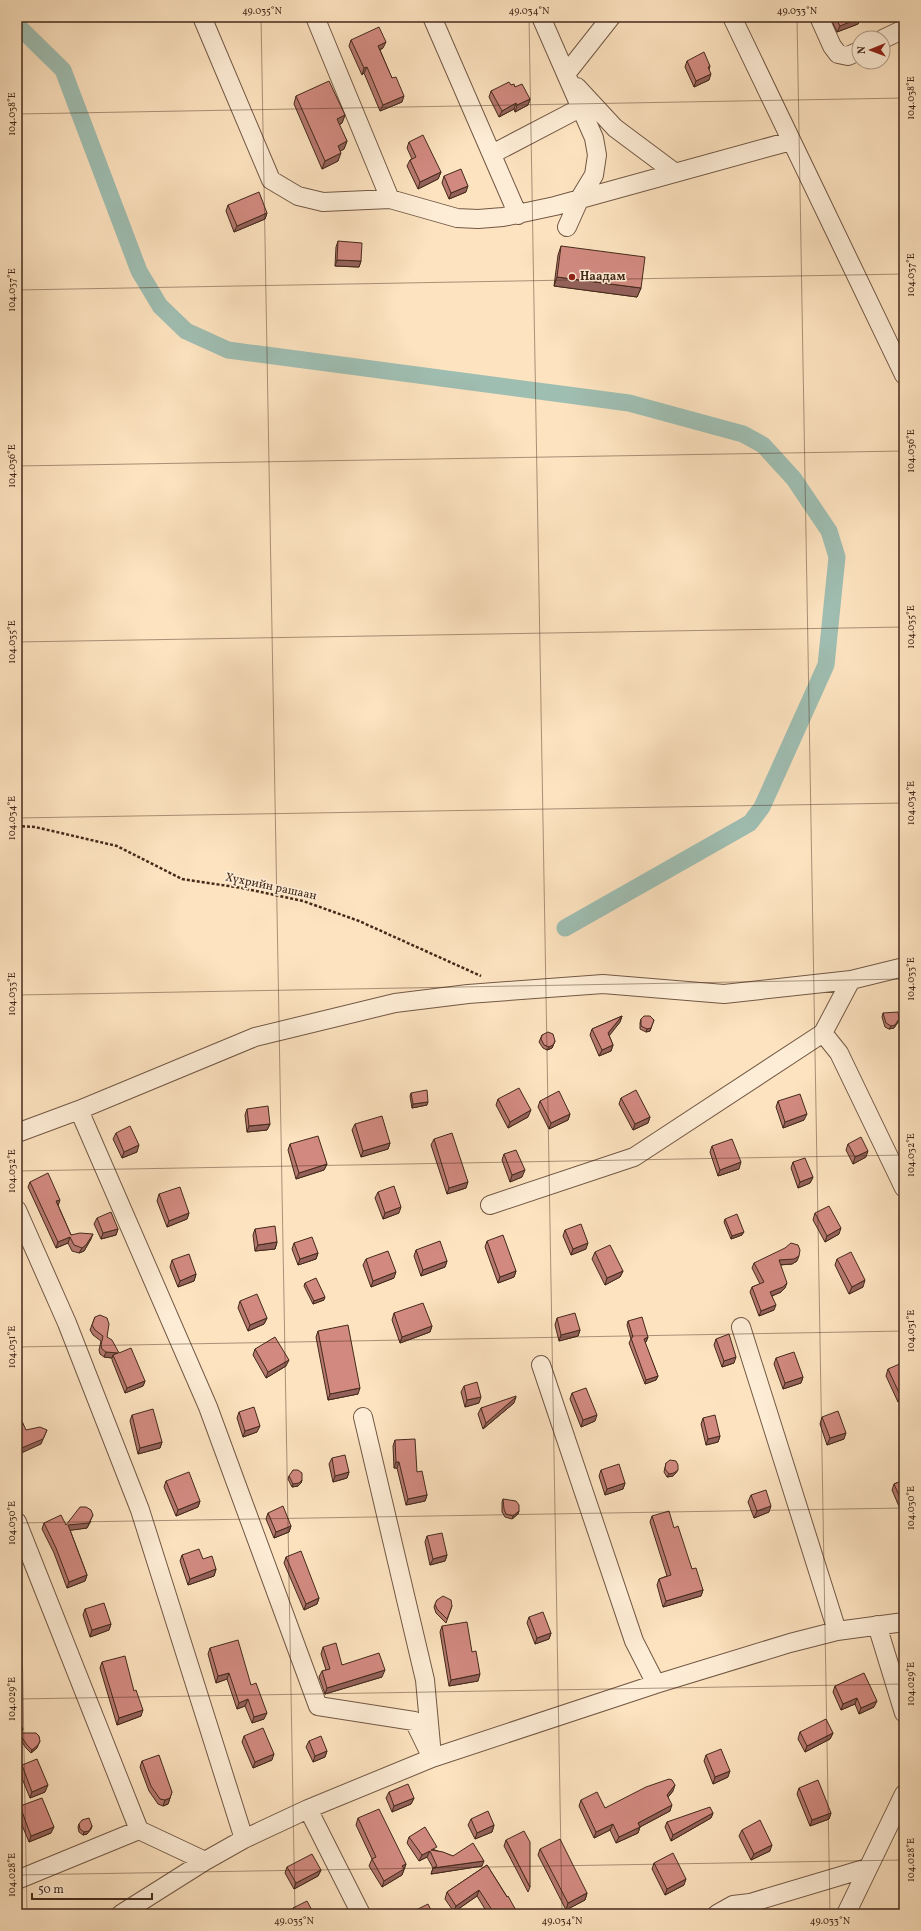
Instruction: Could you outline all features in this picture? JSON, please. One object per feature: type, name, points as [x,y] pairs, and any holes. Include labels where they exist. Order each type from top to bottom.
[{"type":"street","points":[[315,17],[390,198]]},
{"type":"street","points":[[432,17],[518,215]]},
{"type":"street","points":[[541,17],[594,138],[597,155],[594,175],[580,198],[567,228]]},
{"type":"street","points":[[566,74],[611,17]]},
{"type":"street","points":[[732,17],[904,375]]},
{"type":"street","points":[[819,17],[832,46],[838,54],[848,56],[851,55]]},
{"type":"street","points":[[207,19],[271,180],[298,196],[322,202],[390,198],[457,218],[478,219],[518,215],[791,141]]},
{"type":"street","points":[[891,35],[904,29]]},
{"type":"street","points":[[566,74],[615,128],[674,172]]},
{"type":"street","points":[[492,154],[580,108]]},
{"type":"street","points":[[17,1132],[78,1110],[255,1037],[396,1003],[468,994],[603,984],[724,994],[851,980],[904,967]]},
{"type":"street","points":[[490,1205],[634,1157],[823,1033],[851,980]]},
{"type":"street","points":[[823,1033],[839,1053],[904,1188]]},
{"type":"street","points":[[78,1110],[208,1407],[318,1706],[414,1721],[432,1758]]},
{"type":"street","points":[[17,1210],[67,1323],[140,1510],[244,1839]]},
{"type":"street","points":[[741,1327],[838,1631]]},
{"type":"street","points":[[541,1365],[634,1641],[656,1684]]},
{"type":"street","points":[[362,1417],[425,1680],[432,1758]]},
{"type":"street","points":[[17,1522],[139,1830],[205,1861]]},
{"type":"street","points":[[121,1914],[205,1861],[244,1839],[308,1809],[432,1758],[656,1684],[790,1643],[838,1631],[904,1622]]},
{"type":"street","points":[[877,1625],[904,1714]]},
{"type":"street","points":[[846,1914],[866,1868],[904,1794]]},
{"type":"street","points":[[308,1809],[361,1914]]},
{"type":"street","points":[[17,1880],[139,1830]]},
{"type":"street","points":[[717,1914],[733,1905],[750,1903],[866,1868]]},
{"type":"path","name":"Хүхрийн рашаан","points":[[17,826],[35,827],[117,846],[182,880],[242,888],[303,901],[359,921],[486,978]]},
{"type":"building","points":[[835,17],[860,17],[860,18],[840,26]]},
{"type":"building","points":[[379,27],[386,42],[378,46],[392,78],[396,77],[404,96],[383,105],[367,67],[364,68],[351,40]]},
{"type":"building","points":[[704,52],[710,66],[708,67],[711,74],[696,81],[687,61]]},
{"type":"building","points":[[329,81],[345,115],[337,119],[347,141],[338,146],[341,153],[325,161],[296,96]]},
{"type":"building","points":[[509,82],[511,85],[514,84],[515,87],[522,84],[530,99],[517,105],[516,103],[502,111],[491,91]]},
{"type":"building","points":[[423,135],[441,172],[420,182],[410,160],[416,157],[409,142]]},
{"type":"building","points":[[461,169],[468,186],[451,193],[444,176]]},
{"type":"building","points":[[259,192],[267,213],[237,226],[228,205]]},
{"type":"building","points":[[338,241],[362,243],[361,261],[337,260]]},
{"type":"building","points":[[561,246],[645,257],[641,288],[557,277]]},
{"type":"building","points":[[898,1012],[899,1019],[895,1025],[891,1026],[886,1023],[883,1013]]},
{"type":"building","points":[[622,1016],[608,1033],[613,1045],[602,1050],[592,1029]]},
{"type":"building","points":[[644,1016],[650,1016],[654,1020],[651,1028],[647,1029],[641,1026],[641,1019]]},
{"type":"building","points":[[548,1032],[553,1034],[555,1041],[553,1045],[549,1047],[544,1045],[541,1039],[542,1035]]},
{"type":"building","points":[[519,1088],[531,1110],[510,1122],[498,1099]]},
{"type":"building","points":[[427,1090],[428,1102],[413,1104],[411,1093]]},
{"type":"building","points":[[636,1090],[650,1117],[635,1124],[621,1098]]},
{"type":"building","points":[[559,1091],[570,1114],[551,1123],[540,1101]]},
{"type":"building","points":[[800,1094],[807,1114],[785,1122],[778,1101]]},
{"type":"building","points":[[268,1106],[270,1124],[249,1126],[247,1109]]},
{"type":"building","points":[[382,1116],[390,1143],[363,1151],[355,1124]]},
{"type":"building","points":[[130,1126],[139,1145],[124,1152],[116,1133]]},
{"type":"building","points":[[452,1133],[468,1182],[449,1188],[434,1139]]},
{"type":"building","points":[[318,1136],[327,1164],[299,1173],[290,1144]]},
{"type":"building","points":[[861,1137],[868,1151],[855,1157],[848,1144]]},
{"type":"building","points":[[732,1139],[741,1162],[720,1170],[712,1146]]},
{"type":"building","points":[[516,1150],[525,1170],[512,1175],[504,1154]]},
{"type":"building","points":[[805,1158],[813,1177],[800,1182],[793,1162]]},
{"type":"building","points":[[48,1173],[60,1200],[56,1201],[71,1235],[80,1233],[93,1234],[86,1245],[82,1248],[74,1245],[70,1237],[58,1242],[30,1182]]},
{"type":"building","points":[[394,1186],[401,1207],[385,1213],[378,1192]]},
{"type":"building","points":[[180,1187],[189,1213],[169,1221],[159,1194]]},
{"type":"building","points":[[829,1206],[841,1228],[827,1236],[815,1213]]},
{"type":"building","points":[[111,1212],[118,1229],[103,1233],[97,1218]]},
{"type":"building","points":[[737,1214],[744,1232],[732,1236],[725,1219]]},
{"type":"building","points":[[581,1224],[588,1243],[573,1249],[565,1230]]},
{"type":"building","points":[[275,1226],[277,1242],[258,1245],[255,1229]]},
{"type":"building","points":[[503,1235],[516,1271],[500,1277],[487,1241]]},
{"type":"building","points":[[312,1237],[318,1253],[300,1259],[294,1243]]},
{"type":"building","points":[[440,1241],[447,1261],[423,1270],[416,1250]]},
{"type":"building","points":[[791,1243],[798,1245],[800,1250],[799,1256],[794,1259],[779,1260],[787,1283],[783,1287],[770,1292],[776,1305],[761,1311],[752,1287],[764,1282],[754,1263],[785,1248]]},
{"type":"building","points":[[610,1245],[623,1271],[607,1278],[595,1252]]},
{"type":"building","points":[[388,1251],[396,1272],[373,1281],[366,1259]]},
{"type":"building","points":[[851,1252],[865,1280],[852,1287],[837,1259]]},
{"type":"building","points":[[189,1254],[196,1274],[180,1281],[172,1260]]},
{"type":"building","points":[[316,1278],[325,1297],[314,1301],[305,1283]]},
{"type":"building","points":[[257,1294],[267,1318],[250,1325],[240,1301]]},
{"type":"building","points":[[423,1303],[432,1326],[402,1337],[394,1313]]},
{"type":"building","points":[[575,1313],[580,1330],[561,1335],[557,1318]]},
{"type":"building","points":[[100,1315],[107,1318],[109,1324],[107,1337],[112,1340],[119,1353],[131,1348],[145,1381],[127,1388],[113,1355],[118,1353],[106,1352],[102,1349],[101,1345],[103,1336],[95,1330],[92,1325],[95,1317]]},
{"type":"building","points":[[642,1317],[648,1337],[644,1339],[658,1376],[646,1380],[631,1338],[633,1337],[628,1321]]},
{"type":"building","points":[[348,1325],[360,1388],[330,1394],[318,1331]]},
{"type":"building","points":[[729,1334],[736,1357],[724,1361],[716,1339]]},
{"type":"building","points":[[275,1337],[289,1360],[268,1372],[255,1349]]},
{"type":"building","points":[[794,1352],[803,1377],[785,1383],[776,1358]]},
{"type":"building","points":[[904,1362],[904,1394],[900,1395],[888,1369]]},
{"type":"building","points":[[477,1382],[481,1397],[467,1400],[464,1386]]},
{"type":"building","points":[[586,1388],[597,1415],[583,1420],[572,1393]]},
{"type":"building","points":[[516,1397],[486,1423],[481,1408]]},
{"type":"building","points":[[254,1407],[260,1426],[245,1431],[239,1412]]},
{"type":"building","points":[[153,1409],[162,1442],[140,1448],[132,1415]]},
{"type":"building","points":[[838,1411],[846,1433],[830,1438],[822,1417]]},
{"type":"building","points":[[715,1415],[720,1436],[708,1439],[703,1418]]},
{"type":"building","points":[[21,1419],[26,1430],[40,1427],[47,1430],[43,1439],[17,1450],[17,1421]]},
{"type":"building","points":[[415,1439],[417,1472],[422,1471],[427,1495],[408,1499],[399,1462],[396,1462],[395,1440]]},
{"type":"building","points":[[345,1455],[349,1472],[335,1476],[332,1458]]},
{"type":"building","points":[[670,1460],[676,1461],[678,1470],[669,1474],[665,1469],[666,1463]]},
{"type":"building","points":[[619,1464],[625,1483],[607,1489],[601,1470]]},
{"type":"building","points":[[293,1470],[298,1470],[302,1473],[302,1480],[299,1483],[293,1484],[289,1476]]},
{"type":"building","points":[[189,1472],[200,1501],[178,1510],[166,1481]]},
{"type":"building","points":[[904,1480],[904,1507],[894,1484]]},
{"type":"building","points":[[766,1490],[771,1506],[757,1511],[751,1495]]},
{"type":"building","points":[[503,1499],[516,1501],[519,1505],[519,1511],[513,1516],[506,1514]]},
{"type":"building","points":[[283,1506],[291,1526],[276,1532],[268,1513]]},
{"type":"building","points":[[80,1507],[86,1507],[91,1510],[93,1515],[89,1523],[68,1525],[87,1575],[69,1582],[56,1548],[44,1523],[61,1515],[66,1525]]},
{"type":"building","points":[[669,1511],[674,1528],[678,1526],[692,1569],[696,1568],[703,1590],[666,1601],[659,1579],[671,1575],[652,1516]]},
{"type":"building","points":[[442,1533],[447,1555],[433,1559],[427,1536]]},
{"type":"building","points":[[199,1549],[203,1559],[212,1556],[216,1569],[190,1579],[182,1555]]},
{"type":"building","points":[[301,1551],[319,1598],[306,1604],[286,1557]]},
{"type":"building","points":[[443,1596],[451,1600],[452,1606],[447,1619],[437,1609],[435,1604],[437,1600]]},
{"type":"building","points":[[104,1603],[111,1624],[92,1630],[85,1609]]},
{"type":"building","points":[[543,1612],[551,1633],[537,1638],[529,1617]]},
{"type":"building","points":[[467,1622],[472,1652],[476,1651],[480,1674],[451,1680],[442,1626]]},
{"type":"building","points":[[238,1640],[251,1685],[256,1683],[267,1713],[254,1717],[248,1699],[239,1703],[229,1673],[218,1676],[210,1648]]},
{"type":"building","points":[[336,1643],[342,1665],[379,1653],[385,1670],[327,1688],[322,1671],[330,1669],[323,1647]]},
{"type":"building","points":[[125,1656],[134,1691],[136,1690],[143,1710],[119,1718],[102,1662]]},
{"type":"building","points":[[864,1673],[877,1701],[861,1708],[857,1698],[843,1704],[835,1686]]},
{"type":"building","points":[[17,1717],[23,1729],[17,1732]]},
{"type":"building","points":[[826,1719],[833,1733],[807,1746],[800,1732]]},
{"type":"building","points":[[263,1728],[274,1754],[255,1762],[244,1736]]},
{"type":"building","points":[[19,1733],[36,1733],[39,1736],[40,1741],[38,1745],[32,1750]]},
{"type":"building","points":[[321,1736],[327,1751],[315,1756],[309,1741]]},
{"type":"building","points":[[721,1749],[730,1771],[715,1777],[706,1755]]},
{"type":"building","points":[[159,1755],[172,1792],[170,1798],[165,1800],[160,1799],[151,1786],[142,1761]]},
{"type":"building","points":[[37,1759],[48,1785],[32,1792],[22,1765]]},
{"type":"building","points":[[669,1779],[672,1780],[675,1785],[667,1795],[672,1805],[638,1823],[640,1827],[619,1837],[613,1824],[596,1832],[581,1800],[597,1792],[605,1808],[646,1787]]},
{"type":"building","points":[[818,1780],[831,1813],[812,1820],[799,1788]]},
{"type":"building","points":[[408,1784],[414,1798],[394,1806],[389,1792]]},
{"type":"building","points":[[42,1798],[54,1827],[31,1836],[20,1806]]},
{"type":"building","points":[[710,1807],[713,1813],[673,1835],[667,1822]]},
{"type":"building","points":[[379,1809],[406,1864],[402,1866],[404,1869],[384,1881],[372,1859],[376,1857],[358,1818]]},
{"type":"building","points":[[488,1811],[494,1825],[477,1833],[471,1819]]},
{"type":"building","points":[[89,1818],[92,1826],[89,1831],[84,1832],[80,1829],[79,1824],[82,1820]]},
{"type":"building","points":[[760,1820],[772,1845],[754,1854],[742,1830]]},
{"type":"building","points":[[425,1827],[437,1847],[431,1850],[443,1852],[453,1856],[473,1843],[484,1861],[433,1868],[437,1866],[430,1851],[422,1855],[409,1837]]},
{"type":"building","points":[[524,1831],[530,1842],[530,1887],[506,1840]]},
{"type":"building","points":[[560,1839],[587,1893],[568,1903],[540,1849]]},
{"type":"building","points":[[673,1853],[686,1879],[667,1889],[654,1863]]},
{"type":"building","points":[[312,1854],[321,1870],[296,1883],[287,1867]]},
{"type":"building","points":[[487,1865],[518,1914],[492,1914],[494,1913],[479,1890],[456,1906],[447,1892]]},
{"type":"building","points":[[307,1901],[314,1914],[296,1914],[293,1908]]},
{"type":"building","points":[[428,1904],[433,1914],[410,1914],[410,1913]]},
{"type":"waterway","points":[[17,25],[63,70],[139,271],[160,306],[186,331],[228,350],[629,403],[743,434],[763,445],[794,479],[829,531],[837,557],[826,665],[762,807],[750,823],[565,928]]},
{"type":"place","name":"Наадам","points":[[572,277]]}]
